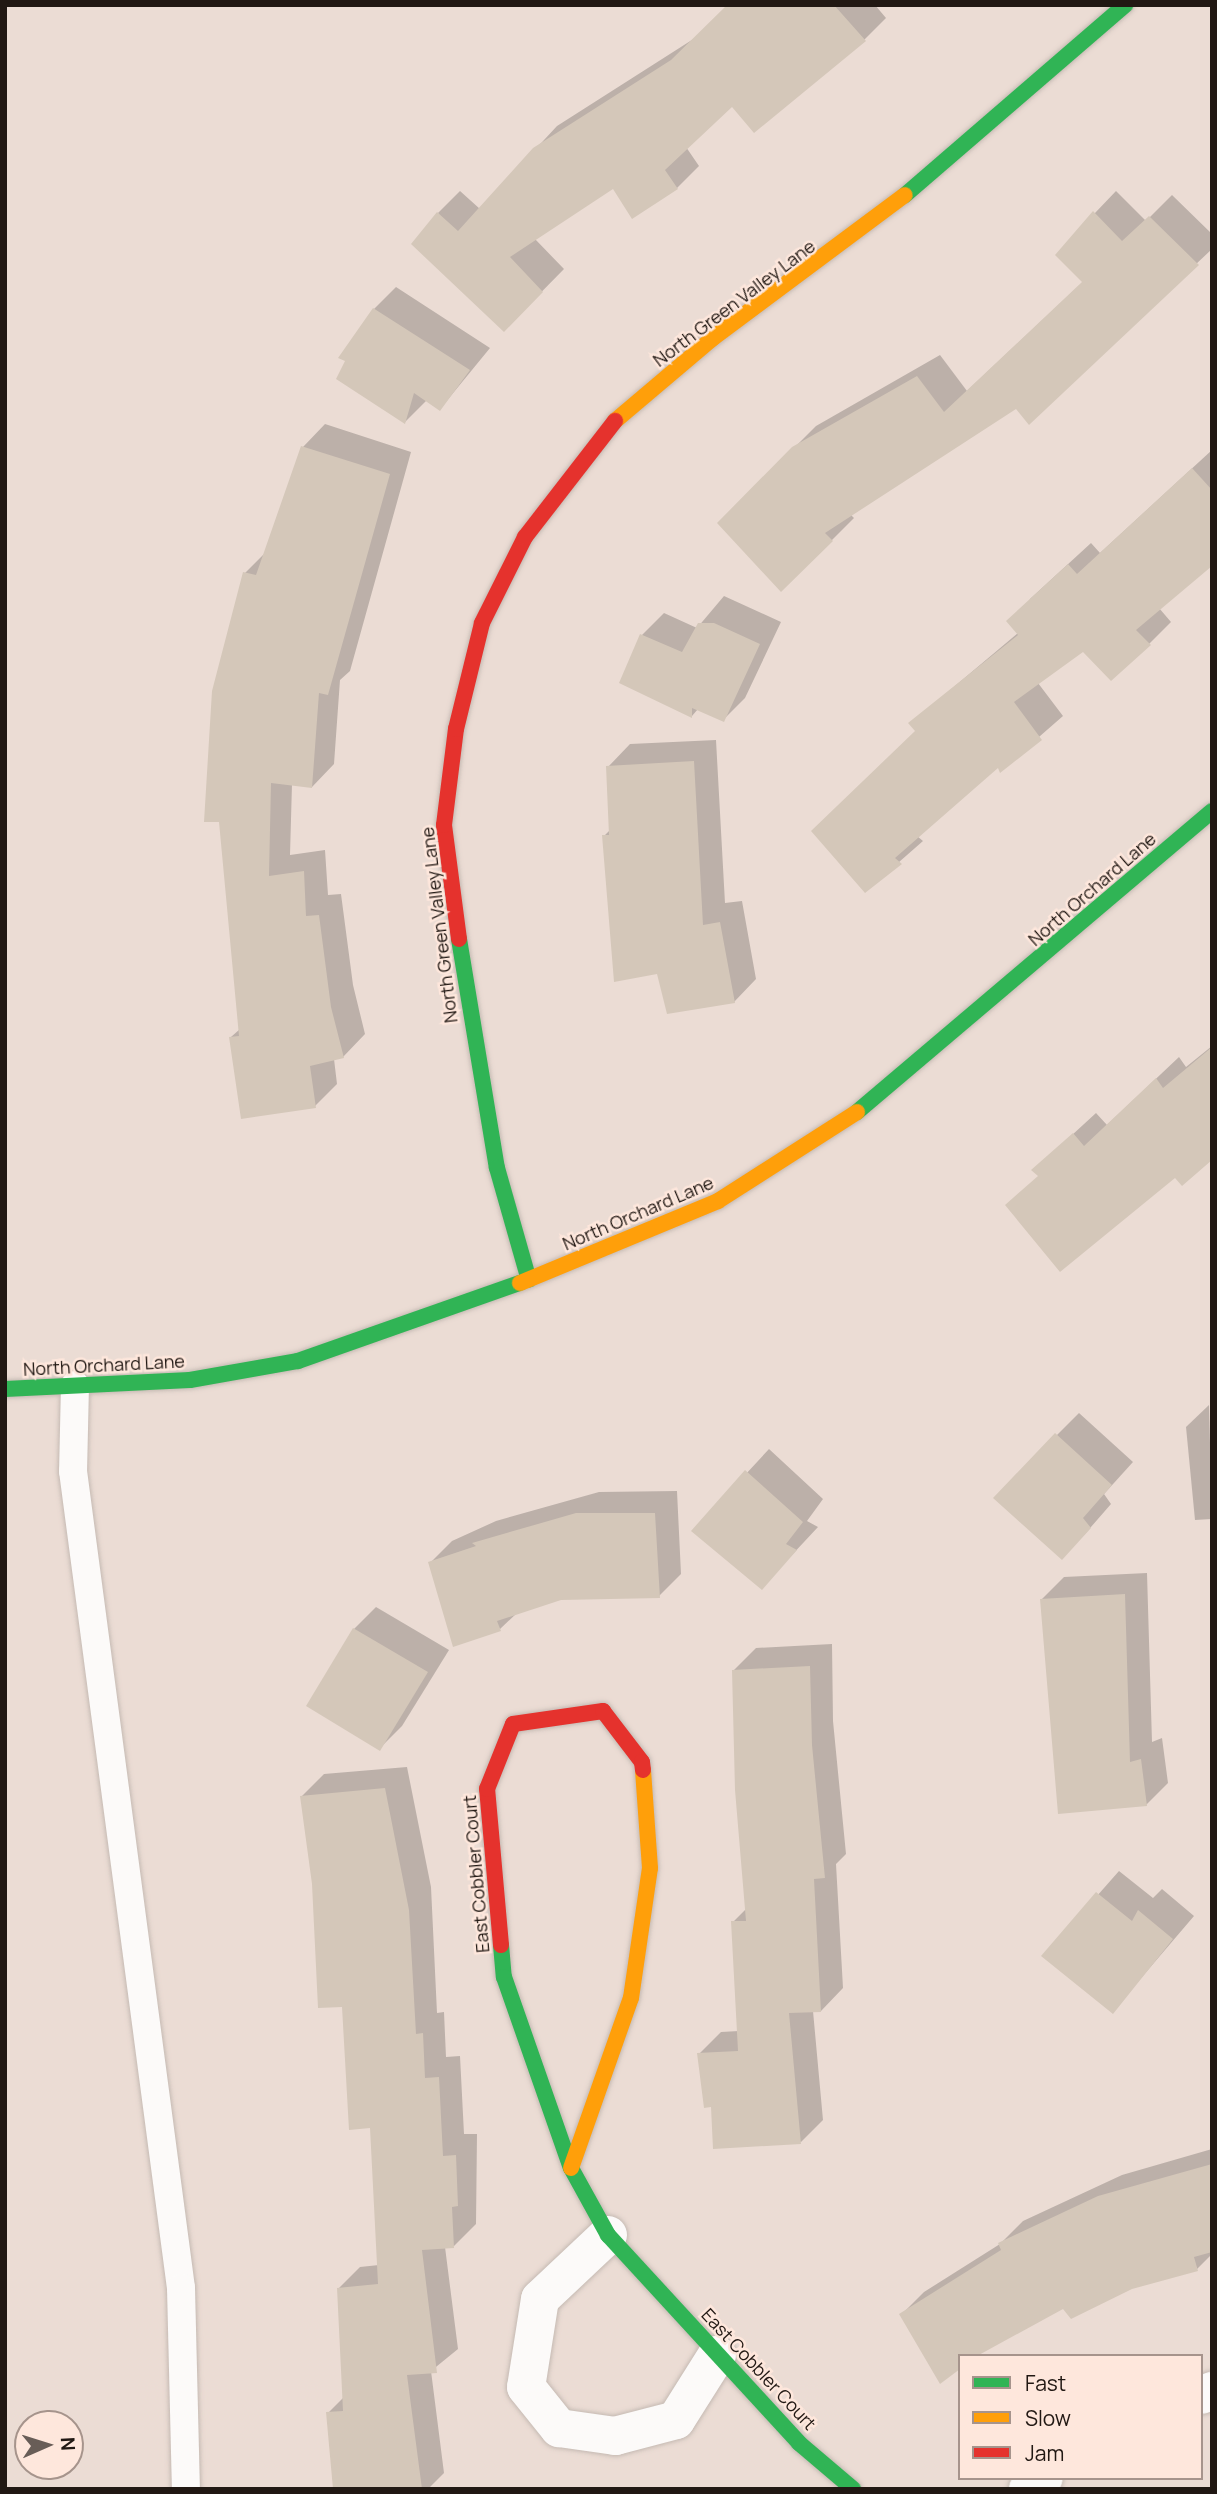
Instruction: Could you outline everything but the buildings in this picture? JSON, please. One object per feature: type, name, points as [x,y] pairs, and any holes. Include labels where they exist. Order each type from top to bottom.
[{"type":"street","name":"North Green Valley Lane","points":[[529,1280],[497,1168],[476,1054],[444,825],[456,729],[482,622],[526,537],[604,430],[713,338],[869,226],[1125,5]]},
{"type":"street","name":"North Orchard Lane","points":[[5,1389],[190,1380],[298,1361],[529,1280],[718,1201],[845,1122],[943,1044],[1212,811]]},
{"type":"street","name":"East Cobbler Court","points":[[571,2168],[631,1998],[650,1868],[642,1762],[603,1711],[513,1724],[486,1789],[504,1977],[571,2168],[608,2235],[799,2443],[853,2489]]},
{"type":"street","points":[[608,2235],[540,2299],[526,2387],[559,2428],[615,2436],[676,2420],[717,2355]]},
{"type":"lane","points":[[75,1385],[73,1471],[181,2288],[186,2489]]},
{"type":"traffic: fast","points":[[905,195],[1125,5]]},
{"type":"traffic: fast","points":[[857,1112],[1212,811]]},
{"type":"traffic: fast","points":[[459,939],[497,1168],[529,1280]]},
{"type":"traffic: fast","points":[[5,1389],[190,1380],[298,1361],[520,1283]]},
{"type":"traffic: fast","points":[[501,1945],[504,1977],[571,2168],[608,2235],[799,2443],[853,2489]]},
{"type":"traffic: slow","points":[[615,421],[713,338],[905,195]]},
{"type":"traffic: slow","points":[[520,1283],[718,1201],[857,1112]]},
{"type":"traffic: slow","points":[[571,2168],[631,1998],[650,1868],[643,1770]]},
{"type":"traffic: jam","points":[[459,939],[444,825],[456,729],[482,623],[525,537],[615,421]]},
{"type":"traffic: jam","points":[[501,1945],[487,1789],[513,1724],[603,1711],[642,1762],[643,1770]]}]
